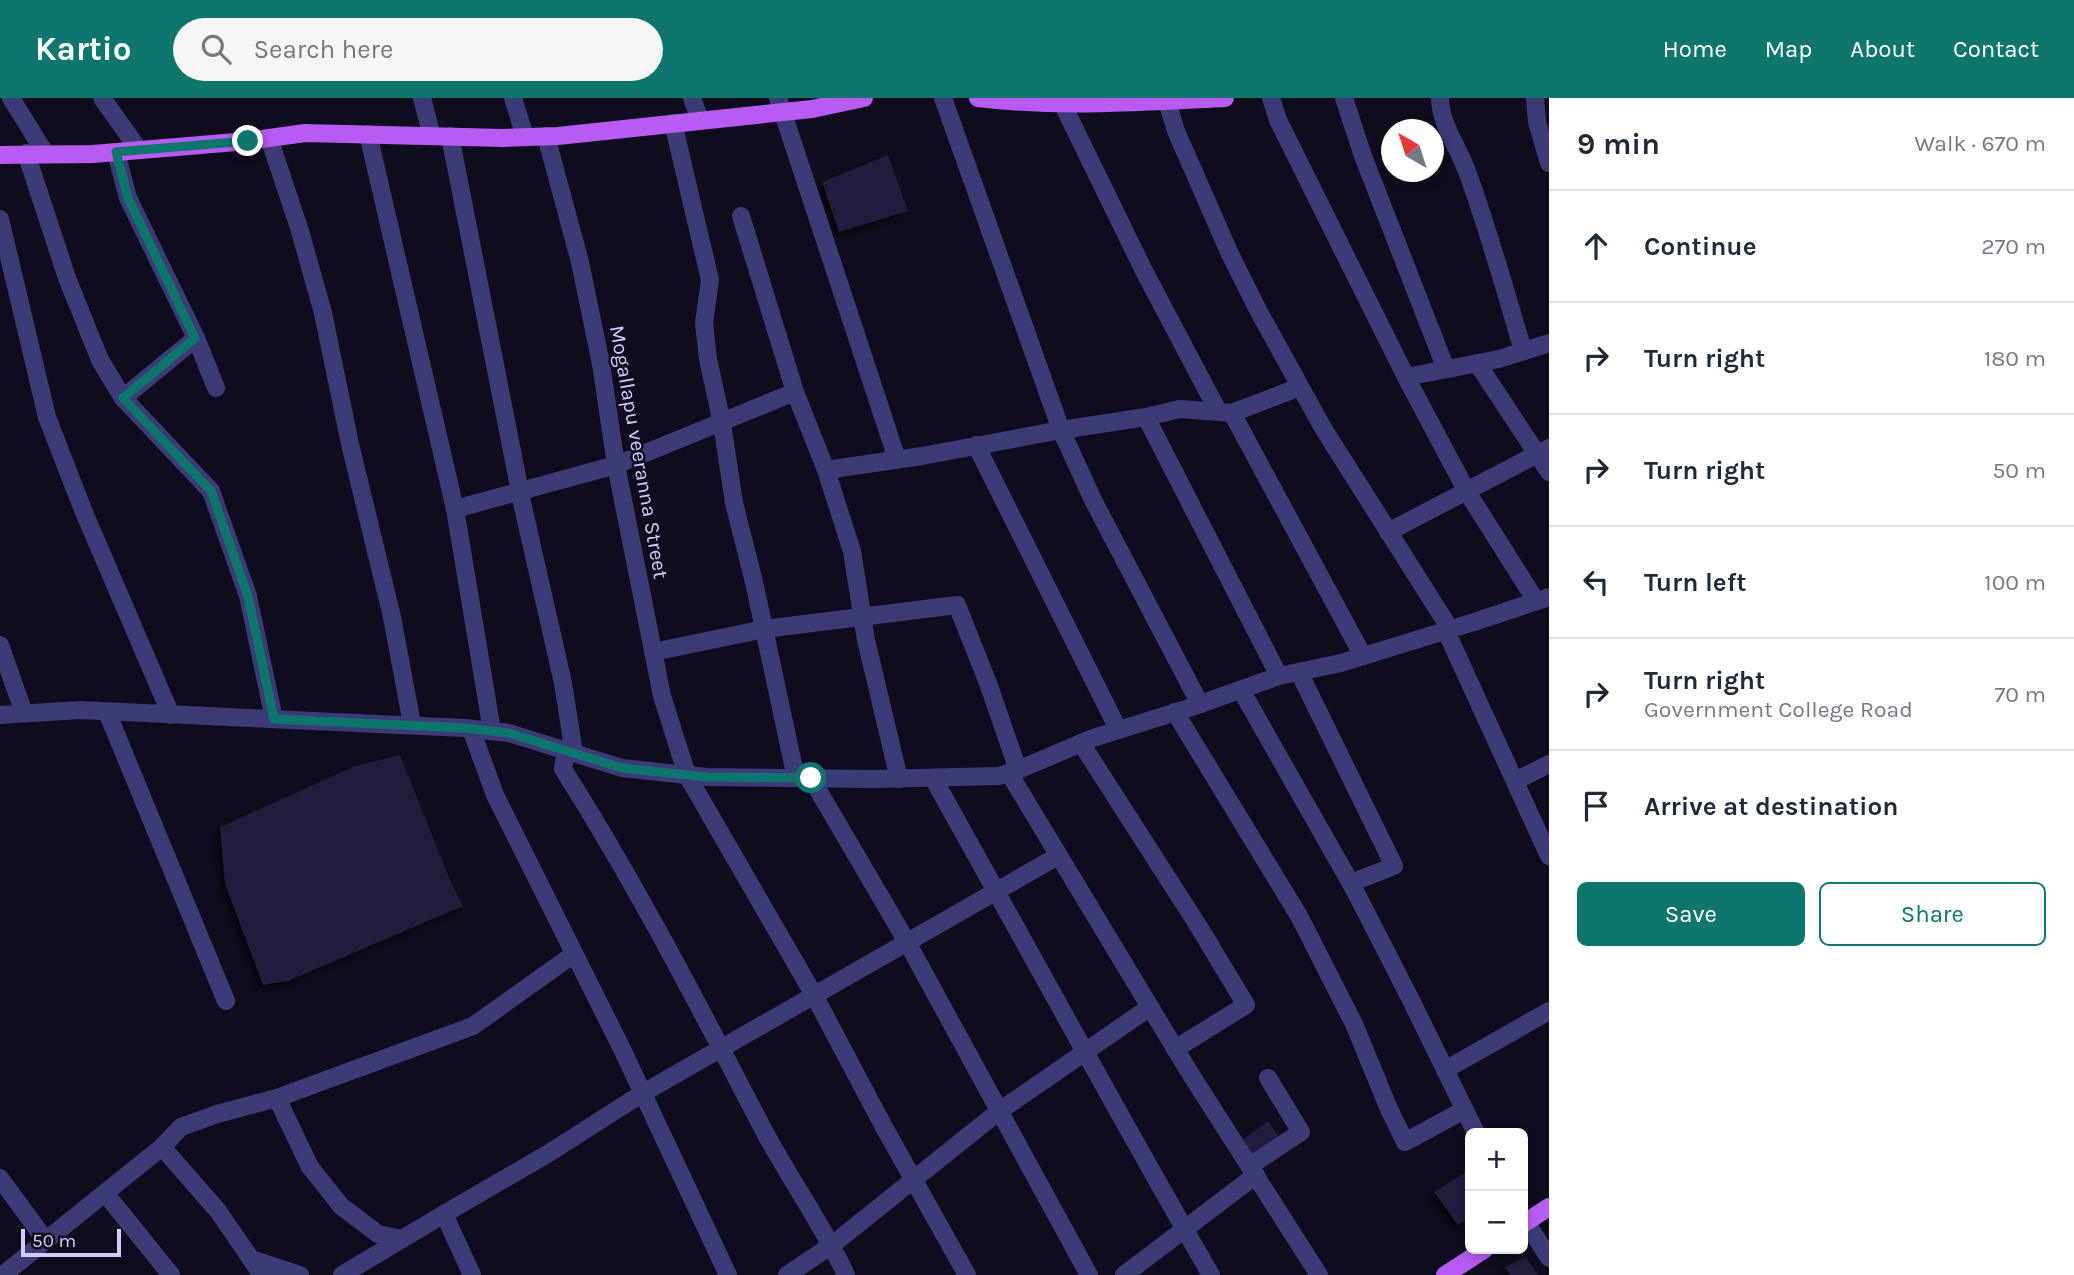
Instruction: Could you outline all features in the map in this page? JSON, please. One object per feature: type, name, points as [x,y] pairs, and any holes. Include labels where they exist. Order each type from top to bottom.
[{"type":"main road","points":[[0,155],[116,152],[306,133],[546,136],[700,120],[780,105],[812,109],[864,98]]},
{"type":"main road","points":[[978,98],[1062,103],[1225,98]]},
{"type":"main road","points":[[1528,1220],[1549,1207]]},
{"type":"main road","points":[[1445,1275],[1477,1254]]},
{"type":"street","points":[[11,98],[45,153]]},
{"type":"street","points":[[102,98],[139,150]]},
{"type":"street","points":[[422,98],[432,136]]},
{"type":"street","points":[[513,98],[525,137]]},
{"type":"street","points":[[692,98],[700,120]]},
{"type":"street","points":[[943,98],[1061,429],[1093,500],[1200,704]]},
{"type":"street","points":[[0,715],[80,710],[412,724],[471,729],[509,733],[622,768],[687,775],[899,779],[999,776],[1118,729],[1279,676],[1363,656],[1542,599],[1466,490],[1283,132],[1271,98]]},
{"type":"street","points":[[1344,98],[1363,156],[1446,369]]},
{"type":"street","points":[[1440,98],[1446,122],[1468,172],[1523,351]]},
{"type":"street","points":[[1535,98],[1537,122],[1549,163]]},
{"type":"street","points":[[1166,100],[1175,131],[1258,310],[1323,428],[1445,621],[1446,631],[1549,856]]},
{"type":"street","points":[[1062,103],[1144,271],[1363,656]]},
{"type":"street","points":[[780,105],[897,459]]},
{"type":"street","points":[[673,123],[710,280],[704,323],[734,503],[803,778],[907,942],[1089,1275]]},
{"type":"street","points":[[368,134],[455,509],[492,731]]},
{"type":"street","points":[[450,136],[519,491],[564,683],[570,752],[563,769],[594,818],[722,1048],[763,1129],[832,1245],[846,1275]]},
{"type":"street","name":"Mogallapu veeranna Street","points":[[546,136],[580,262],[601,364],[616,465],[662,695],[687,775],[814,995],[967,1275]]},
{"type":"street","points":[[270,138],[323,313],[350,444],[392,617],[412,724]]},
{"type":"street","points":[[116,152],[128,198],[216,387]]},
{"type":"street","points":[[26,153],[66,278],[100,360],[123,398],[211,491],[248,596],[274,719]]},
{"type":"street","points":[[741,216],[795,392],[826,470],[852,551],[866,640],[899,779]]},
{"type":"street","points":[[0,219],[47,417],[88,522],[171,715]]},
{"type":"street","points":[[123,398],[195,338]]},
{"type":"street","points":[[1406,377],[1499,359],[1549,343]]},
{"type":"street","points":[[1477,363],[1543,451],[1549,472]]},
{"type":"street","points":[[826,470],[1180,409],[1225,412],[1300,387]]},
{"type":"street","points":[[455,509],[616,465],[795,392]]},
{"type":"street","points":[[1146,416],[1279,676]]},
{"type":"street","points":[[976,445],[1118,729]]},
{"type":"street","points":[[1388,531],[1543,451]]},
{"type":"street","points":[[653,652],[764,629],[957,605],[988,683],[1014,772],[1058,856],[1175,1049],[1320,1275]]},
{"type":"street","points":[[0,645],[24,713]]},
{"type":"street","points":[[1299,672],[1394,866],[1350,883]]},
{"type":"street","points":[[1241,690],[1350,883],[1473,1128]]},
{"type":"street","points":[[107,712],[226,1001]]},
{"type":"street","points":[[1175,712],[1299,916],[1354,1024],[1405,1142],[1464,1110]]},
{"type":"street","points":[[471,729],[495,795],[643,1093],[728,1275]]},
{"type":"street","points":[[1081,743],[1246,1005],[1175,1049]]},
{"type":"street","points":[[1515,781],[1549,764]]},
{"type":"street","points":[[933,778],[1137,1148],[1211,1275]]},
{"type":"street","points":[[342,1275],[549,1153],[643,1093],[1058,856]]},
{"type":"street","points":[[3,1275],[162,1147],[181,1127],[277,1098],[473,1026],[574,954]]},
{"type":"street","points":[[787,1275],[832,1245],[998,1112],[1150,1007]]},
{"type":"street","points":[[1445,1070],[1549,1011]]},
{"type":"street","points":[[1124,1275],[1301,1132],[1268,1078]]},
{"type":"street","points":[[277,1098],[310,1167],[341,1206],[378,1234],[402,1239]]},
{"type":"street","points":[[162,1147],[218,1212],[262,1275]]},
{"type":"street","points":[[0,1178],[46,1241]]},
{"type":"street","points":[[105,1193],[171,1275]]},
{"type":"street","points":[[444,1214],[472,1275]]},
{"type":"street","points":[[1528,1229],[1549,1258]]},
{"type":"street","points":[[251,1259],[300,1275]]},
{"type":"building","points":[[888,155],[908,211],[839,232],[822,182]]},
{"type":"building","points":[[400,755],[463,906],[288,981],[263,985],[225,884],[220,827],[355,766]]},
{"type":"building","points":[[1268,1121],[1280,1138],[1251,1159],[1239,1142]]},
{"type":"building","points":[[1465,1172],[1465,1220],[1458,1225],[1434,1192]]},
{"type":"building","points":[[1526,1257],[1538,1275],[1510,1275],[1505,1267]]},
{"type":"route","points":[[248,141],[116,152],[128,198],[195,338],[123,398],[211,491],[248,596],[274,719],[465,728],[509,733],[622,768],[706,777],[811,778]]}]
